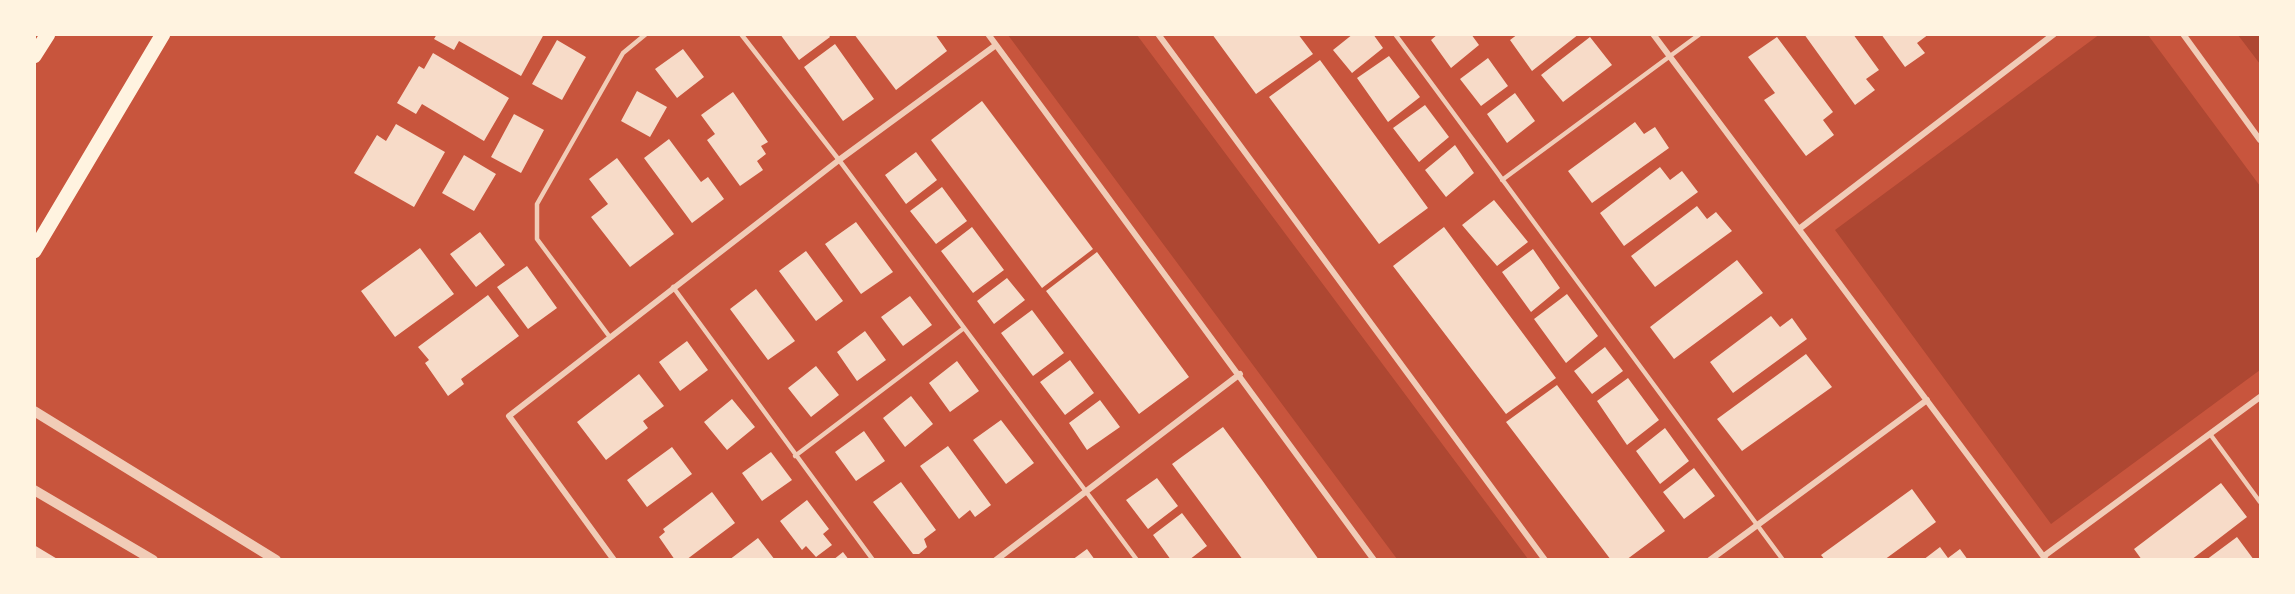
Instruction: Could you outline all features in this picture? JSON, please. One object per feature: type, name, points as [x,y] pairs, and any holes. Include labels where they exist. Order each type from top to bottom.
[{"type":"main road","points":[[34,56],[48,34]]},
{"type":"main road","points":[[34,251],[163,34]]},
{"type":"street","points":[[988,34],[1240,374],[1374,560]]},
{"type":"street","points":[[1158,34],[1545,560]]},
{"type":"street","points":[[1653,34],[2045,558],[2260,397]]},
{"type":"street","points":[[1799,229],[2054,34]]},
{"type":"street","points":[[2183,34],[2260,140]]},
{"type":"street","points":[[614,560],[509,416],[609,336],[839,160],[996,45]]},
{"type":"street","points":[[996,560],[1240,374]]},
{"type":"street","points":[[1710,560],[1927,400]]},
{"type":"street","points":[[34,411],[276,560]]},
{"type":"street","points":[[34,490],[153,560]]},
{"type":"lane","points":[[609,336],[537,239],[537,204],[623,53],[646,34]]},
{"type":"lane","points":[[741,34],[839,160],[1137,560]]},
{"type":"lane","points":[[1395,34],[1783,560]]},
{"type":"lane","points":[[1502,180],[1700,34]]},
{"type":"lane","points":[[673,287],[873,560]]},
{"type":"lane","points":[[795,456],[964,328]]},
{"type":"lane","points":[[2210,434],[2260,501]]},
{"type":"shaded area","points":[[2100,34],[2148,35],[2260,186],[2260,370],[2051,524],[1835,230]]},
{"type":"shaded area","points":[[1008,35],[1137,35],[1528,559],[1397,559]]},
{"type":"shaded area","points":[[2238,35],[2260,35],[2260,64]]},
{"type":"building","points":[[437,34],[544,34],[521,76],[459,41],[454,50],[434,39]]},
{"type":"building","points":[[780,34],[828,34],[830,37],[799,60]]},
{"type":"building","points":[[854,34],[935,34],[947,51],[896,90]]},
{"type":"building","points":[[1212,34],[1298,34],[1313,54],[1256,94]]},
{"type":"building","points":[[1353,34],[1373,34],[1383,48],[1352,73],[1333,50]]},
{"type":"building","points":[[1438,34],[1471,34],[1479,45],[1451,68],[1431,40]]},
{"type":"building","points":[[1518,34],[1579,34],[1532,71],[1510,40]]},
{"type":"building","points":[[1804,34],[1853,34],[1879,70],[1866,79],[1875,90],[1855,105]]},
{"type":"building","points":[[1881,34],[1929,34],[1917,43],[1925,53],[1905,67]]},
{"type":"building","points":[[1590,37],[1612,65],[1563,102],[1541,75]]},
{"type":"building","points":[[1777,37],[1833,112],[1823,120],[1834,135],[1806,156],[1764,100],[1775,93],[1748,57]]},
{"type":"building","points":[[557,40],[586,57],[562,100],[532,84]]},
{"type":"building","points":[[835,44],[874,99],[843,121],[804,67]]},
{"type":"building","points":[[683,49],[704,77],[677,98],[655,69]]},
{"type":"building","points":[[433,53],[509,98],[484,141],[422,104],[416,114],[397,103],[419,66],[424,69]]},
{"type":"building","points":[[1389,56],[1420,97],[1388,122],[1357,78]]},
{"type":"building","points":[[1488,58],[1508,86],[1481,106],[1460,79]]},
{"type":"building","points":[[1320,60],[1428,208],[1379,244],[1269,97]]},
{"type":"building","points":[[637,91],[667,107],[650,137],[621,121]]},
{"type":"building","points":[[733,92],[768,142],[761,146],[766,154],[757,161],[763,170],[740,186],[707,140],[715,134],[701,115]]},
{"type":"building","points":[[1515,93],[1535,121],[1507,143],[1487,114]]},
{"type":"building","points":[[982,101],[1093,249],[1042,288],[931,140]]},
{"type":"building","points":[[1425,105],[1449,137],[1419,162],[1393,128]]},
{"type":"building","points":[[514,114],[544,130],[521,173],[491,157]]},
{"type":"building","points":[[1635,122],[1644,134],[1655,127],[1669,148],[1592,203],[1568,171]]},
{"type":"building","points":[[396,124],[445,152],[414,207],[354,173],[377,135],[386,141]]},
{"type":"building","points":[[669,139],[701,182],[708,177],[724,199],[692,223],[644,158]]},
{"type":"building","points":[[1455,145],[1474,173],[1446,197],[1425,170]]},
{"type":"building","points":[[916,152],[937,180],[906,204],[885,175]]},
{"type":"building","points":[[464,155],[496,174],[474,211],[442,193]]},
{"type":"building","points":[[617,158],[674,234],[630,267],[591,217],[608,204],[589,179]]},
{"type":"building","points":[[1660,167],[1670,180],[1682,171],[1698,192],[1624,246],[1600,213]]},
{"type":"building","points":[[942,187],[967,221],[936,244],[910,211]]},
{"type":"building","points":[[1494,200],[1528,242],[1497,266],[1462,225]]},
{"type":"building","points":[[1697,206],[1707,219],[1716,212],[1732,231],[1655,287],[1631,256]]},
{"type":"building","points":[[856,222],[893,272],[861,294],[825,244]]},
{"type":"building","points":[[972,227],[1004,270],[973,293],[941,251]]},
{"type":"building","points":[[1444,227],[1556,378],[1506,414],[1393,266]]},
{"type":"building","points":[[480,232],[505,265],[476,287],[450,254]]},
{"type":"building","points":[[420,248],[454,294],[395,337],[361,291]]},
{"type":"building","points":[[1533,249],[1560,288],[1531,312],[1502,272]]},
{"type":"building","points":[[806,251],[843,301],[816,321],[779,271]]},
{"type":"building","points":[[1097,252],[1189,377],[1139,414],[1046,291]]},
{"type":"building","points":[[1737,260],[1763,293],[1674,359],[1650,327]]},
{"type":"building","points":[[527,266],[557,308],[528,329],[497,287]]},
{"type":"building","points":[[1007,278],[1025,300],[994,324],[977,301]]},
{"type":"building","points":[[756,289],[795,341],[768,360],[730,309]]},
{"type":"building","points":[[1567,294],[1598,336],[1566,363],[1534,319]]},
{"type":"building","points":[[488,295],[519,336],[461,379],[464,384],[448,396],[425,363],[429,360],[418,347]]},
{"type":"building","points":[[910,296],[932,325],[903,346],[881,317]]},
{"type":"building","points":[[1032,310],[1064,353],[1033,376],[1001,333]]},
{"type":"building","points":[[1771,316],[1780,327],[1792,318],[1807,339],[1733,393],[1710,362]]},
{"type":"building","points":[[865,331],[886,360],[857,381],[837,352]]},
{"type":"building","points":[[687,341],[708,370],[680,391],[659,362]]},
{"type":"building","points":[[1605,347],[1623,371],[1592,394],[1574,371]]},
{"type":"building","points":[[1806,354],[1832,387],[1742,451],[1717,419]]},
{"type":"building","points":[[1070,360],[1094,393],[1065,415],[1040,382]]},
{"type":"building","points":[[957,361],[979,391],[950,412],[929,383]]},
{"type":"building","points":[[816,366],[839,395],[811,417],[788,388]]},
{"type":"building","points":[[639,374],[664,406],[643,421],[648,428],[606,460],[577,422]]},
{"type":"building","points":[[1628,378],[1659,420],[1627,445],[1597,401]]},
{"type":"building","points":[[1557,385],[1665,531],[1626,560],[1611,560],[1506,422]]},
{"type":"building","points":[[911,396],[933,424],[905,447],[883,418]]},
{"type":"building","points":[[732,399],[755,427],[727,450],[704,422]]},
{"type":"building","points":[[1100,400],[1120,427],[1087,450],[1069,423]]},
{"type":"building","points":[[1001,420],[1034,463],[1006,484],[973,440]]},
{"type":"building","points":[[1223,427],[1319,560],[1243,560],[1172,464]]},
{"type":"building","points":[[1665,428],[1689,461],[1660,484],[1636,451]]},
{"type":"building","points":[[864,431],[885,461],[856,481],[835,452]]},
{"type":"building","points":[[948,446],[991,505],[975,517],[970,510],[959,519],[920,466]]},
{"type":"building","points":[[672,447],[692,474],[647,507],[627,480]]},
{"type":"building","points":[[771,452],[792,480],[762,501],[742,473]]},
{"type":"building","points":[[1694,468],[1715,496],[1684,519],[1663,492]]},
{"type":"building","points":[[1157,478],[1178,506],[1148,529],[1126,500]]},
{"type":"building","points":[[901,482],[936,530],[924,539],[927,547],[919,554],[913,554],[873,502]]},
{"type":"building","points":[[2221,483],[2247,517],[2191,560],[2142,560],[2134,549]]},
{"type":"building","points":[[1912,489],[1936,522],[1884,560],[1825,560],[1821,555]]},
{"type":"building","points":[[712,492],[735,523],[686,560],[675,560],[659,537],[665,532],[663,529]]},
{"type":"building","points":[[807,500],[829,529],[823,534],[832,545],[816,557],[806,546],[802,550],[780,521]]},
{"type":"building","points":[[1182,513],[1207,546],[1189,560],[1171,560],[1153,535]]},
{"type":"building","points":[[2237,537],[2254,560],[2206,560]]},
{"type":"building","points":[[758,538],[775,560],[729,560]]},
{"type":"building","points":[[34,545],[59,560],[34,560]]},
{"type":"building","points":[[1940,547],[1948,558],[1960,549],[1968,560],[1923,560]]},
{"type":"building","points":[[1087,549],[1095,560],[1072,560]]},
{"type":"building","points":[[843,552],[849,560],[833,560]]}]
